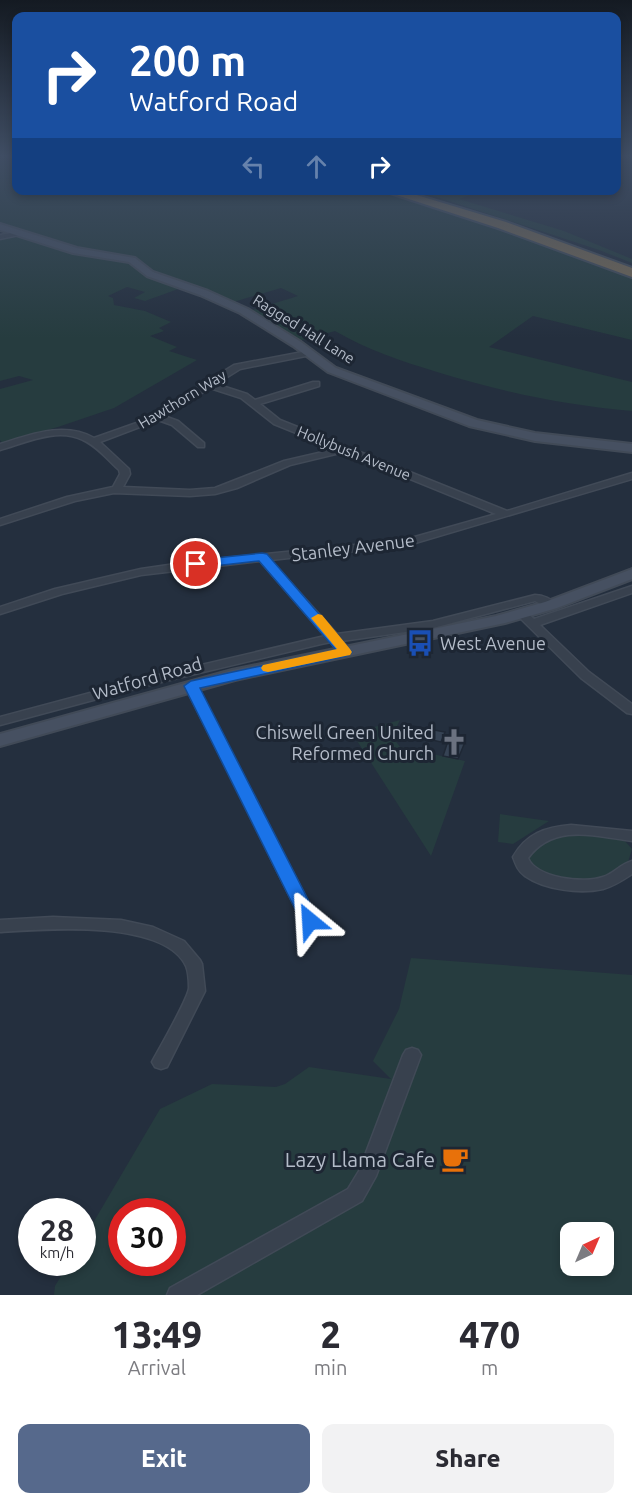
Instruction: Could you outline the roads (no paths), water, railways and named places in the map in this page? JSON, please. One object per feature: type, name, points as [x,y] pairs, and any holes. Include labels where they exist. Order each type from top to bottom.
[{"type":"highway","points":[[476,217],[632,273]]},
{"type":"highway","points":[[491,217],[632,268]]},
{"type":"street","name":"Ragged Hall Lane","points":[[0,227],[16,234],[76,251],[132,260],[150,274],[204,293],[244,311],[308,352],[324,365],[356,380],[473,423],[535,437],[632,447]]},
{"type":"street","points":[[0,237],[16,234]]},
{"type":"street","name":"Hawthorn Way","points":[[92,442],[136,428],[158,417],[230,370],[245,364],[308,352]]},
{"type":"street","name":"Hollybush Avenue","points":[[207,384],[233,391],[255,403],[267,416],[277,422],[506,514]]},
{"type":"street","points":[[255,403],[316,384]]},
{"type":"street","points":[[158,417],[176,423],[201,445]]},
{"type":"street","points":[[0,447],[53,433],[75,434],[92,442],[126,471],[116,490]]},
{"type":"street","points":[[0,522],[116,490],[187,494],[215,491],[277,466],[329,455],[344,449]]},
{"type":"street","name":"Stanley Avenue","points":[[0,611],[97,581],[174,567],[405,543],[632,476]]},
{"type":"street","points":[[262,557],[341,645]]},
{"type":"street","name":"Watford Road","points":[[527,619],[551,605],[632,573]]},
{"type":"street","name":"Watford Road","points":[[0,722],[150,681],[321,640],[341,645],[452,632],[527,619],[632,589]]},
{"type":"street","name":"Watford Road","points":[[0,740],[341,645],[535,598],[551,605]]},
{"type":"street","points":[[527,619],[585,675],[632,710]]},
{"type":"street","points":[[191,686],[310,921]]},
{"type":"street","points":[[632,836],[561,829],[529,844],[520,857],[524,868],[537,877],[592,885],[608,881],[632,866]]},
{"type":"street","points":[[0,926],[112,924],[152,931],[180,947],[189,958],[199,981],[192,1004],[161,1062]]},
{"type":"street","points":[[177,1295],[355,1195],[368,1176],[412,1055]]},
{"type":"place","name":"West Avenue","points":[[420,643]]},
{"type":"place","name":"Chiswell Green United Reformed Church","points":[[454,742]]},
{"type":"place","name":"Lazy Llama Cafe","points":[[455,1159]]}]
